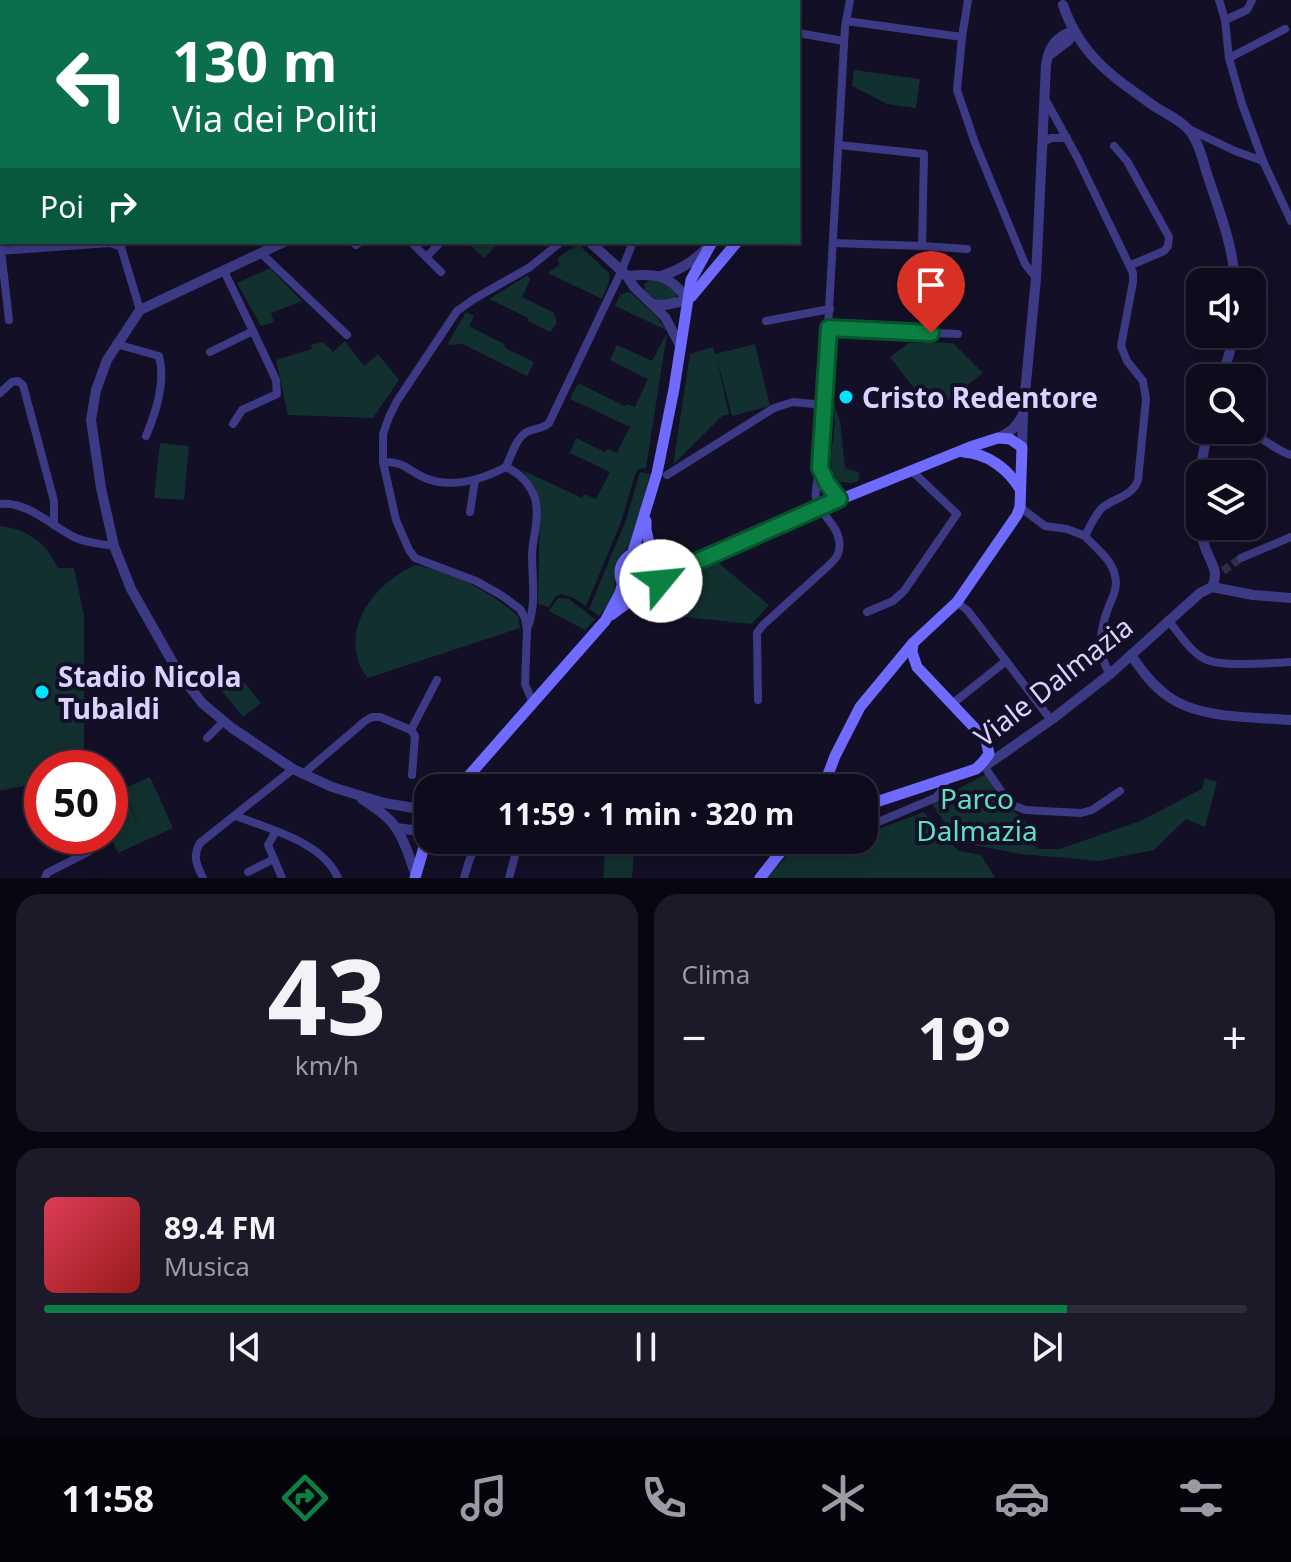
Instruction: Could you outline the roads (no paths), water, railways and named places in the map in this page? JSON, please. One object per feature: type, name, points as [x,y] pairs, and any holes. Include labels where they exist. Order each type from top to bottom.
[{"type":"main road","points":[[641,594],[628,589],[621,573],[623,565],[632,555],[657,473],[691,280],[711,244]]},
{"type":"main road","points":[[688,300],[735,244]]},
{"type":"main road","points":[[470,774],[605,621],[623,605],[653,590],[661,581],[696,562],[839,499],[998,438],[1010,439],[1022,451],[1020,507],[1014,521],[957,602],[913,643],[860,707],[828,774]]},
{"type":"main road","points":[[999,466],[1013,463],[1022,451]]},
{"type":"main road","points":[[959,452],[978,455],[999,466],[1020,490]]},
{"type":"main road","points":[[646,512],[646,530],[654,556],[661,566],[661,581]]},
{"type":"main road","points":[[632,555],[642,552],[669,561],[696,562]]},
{"type":"main road","points":[[605,621],[623,582]]},
{"type":"main road","points":[[913,643],[914,659],[924,675],[986,740],[988,757],[980,768]]},
{"type":"main road","points":[[889,673],[904,668],[924,675]]},
{"type":"main road","name":"Viale Dalmazia","points":[[878,801],[980,768]]},
{"type":"main road","points":[[416,877],[422,854]]},
{"type":"main road","points":[[760,878],[779,854]]},
{"type":"street","points":[[758,700],[757,633],[837,557],[840,548],[838,534],[818,508],[815,497],[820,468],[829,328],[844,41],[850,0]]},
{"type":"street","points":[[968,0],[957,90],[964,115],[1025,264],[1036,278]]},
{"type":"street","points":[[1219,0],[1225,20],[1229,58],[1242,104],[1263,161],[1291,221]]},
{"type":"street","points":[[1225,20],[1247,10],[1252,0]]},
{"type":"street","points":[[1063,3],[1073,31],[1102,67],[1188,129],[1263,161]]},
{"type":"street","points":[[1063,3],[1061,25],[1048,56],[1044,97],[1049,115],[1067,138],[1131,265],[1133,282],[1121,346],[1127,361],[1143,381],[1146,399],[1136,486],[1104,506],[1085,536]]},
{"type":"street","points":[[846,21],[962,37]]},
{"type":"street","points":[[1229,58],[1289,27]]},
{"type":"street","points":[[1057,39],[1073,31]]},
{"type":"street","points":[[1048,56],[1069,40],[1073,31]]},
{"type":"street","points":[[800,33],[844,41]]},
{"type":"street","points":[[1022,451],[1036,278],[1043,127],[1049,115]]},
{"type":"street","points":[[1043,127],[1067,138]]},
{"type":"street","points":[[1188,129],[1200,152],[1223,220],[1233,268]]},
{"type":"street","points":[[1042,143],[1051,138],[1067,138]]},
{"type":"street","points":[[839,145],[924,154],[922,246]]},
{"type":"street","points":[[1114,146],[1127,161],[1169,237],[1164,251],[1131,265]]},
{"type":"street","points":[[833,243],[967,249]]},
{"type":"street","points":[[9,320],[1,250],[85,244]]},
{"type":"street","points":[[280,244],[140,310],[107,360],[96,390],[91,420],[114,546],[131,589],[177,670],[194,694],[224,721],[298,772],[357,795],[414,808]]},
{"type":"street","points":[[413,244],[441,272]]},
{"type":"street","points":[[426,257],[439,244]]},
{"type":"street","points":[[533,703],[525,684],[527,630],[520,609],[501,595],[460,574],[415,558],[396,520],[383,462],[383,434],[397,401],[457,311],[530,267],[559,244]]},
{"type":"street","points":[[592,244],[665,317],[681,347]]},
{"type":"street","points":[[383,462],[396,462],[424,478],[447,483],[475,480],[506,467],[521,436],[549,423],[624,274],[632,244]]},
{"type":"street","points":[[624,274],[661,276],[677,271],[711,244]]},
{"type":"street","points":[[123,245],[140,310]]},
{"type":"street","points":[[261,253],[347,335]]},
{"type":"street","points":[[224,271],[276,380],[277,394],[242,410],[233,424]]},
{"type":"street","points":[[653,304],[688,300],[677,285],[661,276]]},
{"type":"street","points":[[766,321],[830,309]]},
{"type":"street","points":[[829,328],[958,334]]},
{"type":"street","points":[[210,352],[253,331]]},
{"type":"street","points":[[116,344],[159,356],[163,368],[159,395],[146,436]]},
{"type":"street","points":[[0,393],[12,382],[18,381],[23,385],[54,501],[54,525]]},
{"type":"street","points":[[667,475],[774,408],[793,402],[824,405]]},
{"type":"street","points":[[998,438],[1011,432],[1023,414]]},
{"type":"street","points":[[1266,440],[1275,449],[1291,455]]},
{"type":"street","points":[[1205,444],[1197,499],[1204,544],[1219,573],[1212,587],[1249,595],[1291,598]]},
{"type":"street","points":[[506,467],[515,471],[526,483],[537,507],[532,555],[532,617],[527,630]]},
{"type":"street","points":[[820,468],[839,499]]},
{"type":"street","points":[[867,612],[893,601],[904,591],[957,514],[911,470]]},
{"type":"street","points":[[470,512],[475,480]]},
{"type":"street","points":[[0,504],[7,503],[35,513],[77,538],[114,546]]},
{"type":"street","points":[[1020,507],[1045,526],[1067,529],[1085,536],[1110,562],[1117,586],[1101,630],[1103,661],[1110,674]]},
{"type":"street","points":[[1241,558],[1291,537]]},
{"type":"street","name":"Viale Dalmazia","points":[[980,768],[1051,720],[1110,674],[1168,620],[1200,593],[1212,587]]},
{"type":"street","points":[[957,602],[968,611],[1051,720]]},
{"type":"street","points":[[1168,620],[1195,653],[1204,659],[1216,663],[1291,662]]},
{"type":"street","points":[[1131,655],[1144,674],[1171,699],[1202,711],[1291,720]]},
{"type":"street","points":[[952,704],[1006,661]]},
{"type":"street","points":[[411,730],[437,680]]},
{"type":"street","points":[[203,878],[196,859],[197,847],[203,840],[372,717],[380,717],[411,730],[415,736],[412,775]]},
{"type":"street","points":[[207,738],[224,721]]},
{"type":"street","points":[[986,740],[1004,747],[1017,744]]},
{"type":"street","points":[[980,768],[1010,804],[1025,810],[1081,813],[1092,810],[1120,791]]},
{"type":"street","points":[[878,822],[935,798],[947,779]]},
{"type":"street","points":[[357,795],[396,828],[416,877]]},
{"type":"street","points":[[236,816],[276,831],[320,854],[338,878]]},
{"type":"street","points":[[396,828],[414,830]]},
{"type":"street","points":[[276,831],[268,845],[282,878]]},
{"type":"street","points":[[45,878],[47,873],[84,854]]},
{"type":"street","points":[[464,878],[472,854]]},
{"type":"street","points":[[509,878],[515,854]]},
{"type":"street","points":[[248,872],[274,859]]},
{"type":"tunnel","points":[[1223,571],[1241,558]]},
{"type":"place","name":"Cristo Redentore","points":[[846,397]]},
{"type":"place","name":"Stadio Nicola Tubaldi","points":[[42,692]]},
{"type":"park label","name":"Parco Dalmazia","points":[[977,814]]}]
